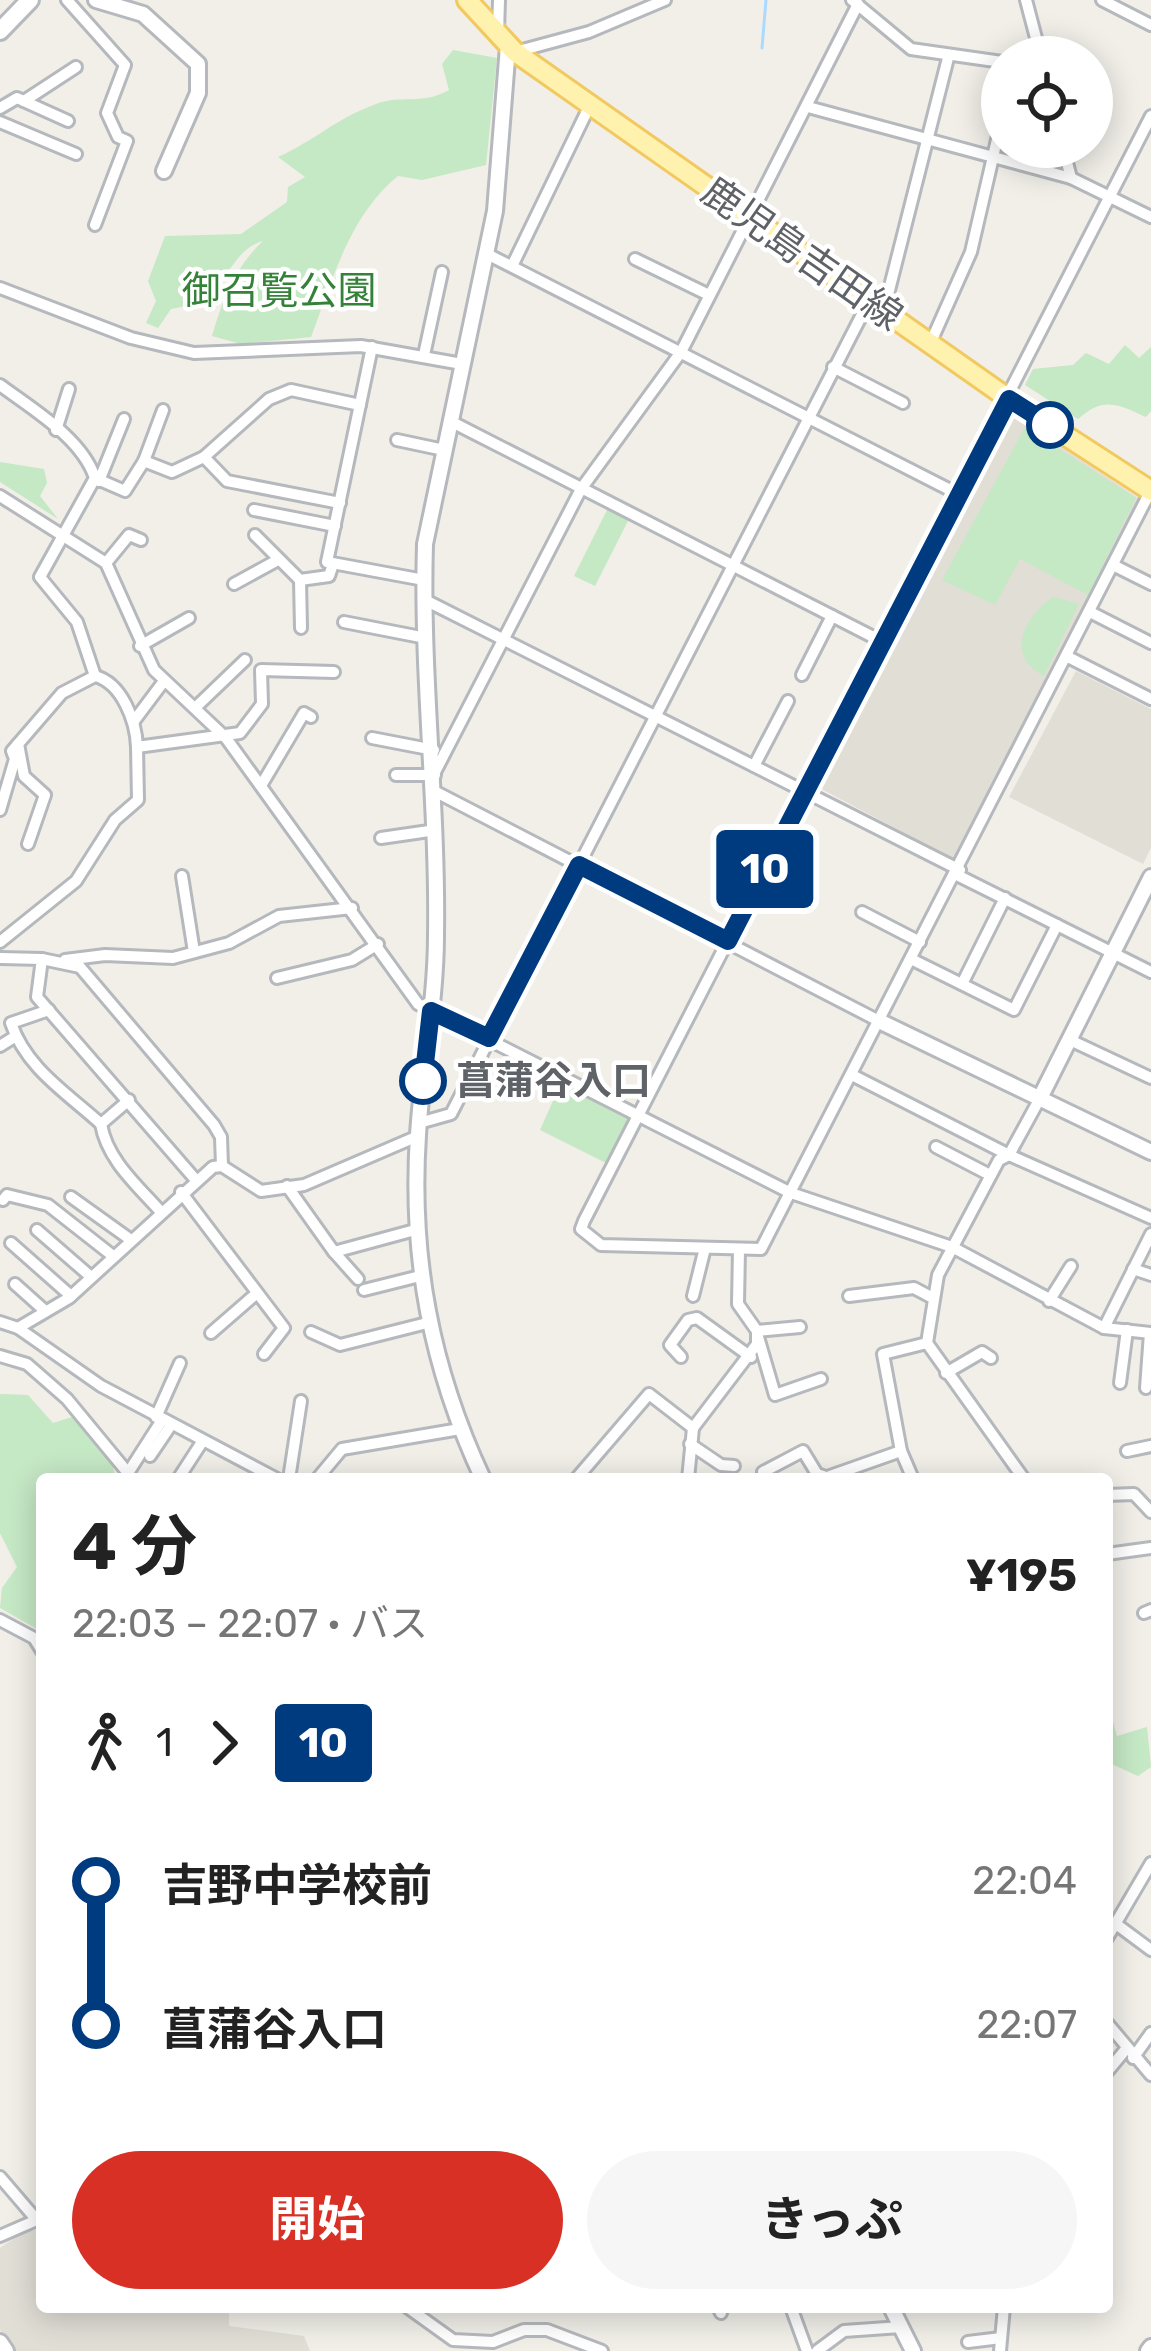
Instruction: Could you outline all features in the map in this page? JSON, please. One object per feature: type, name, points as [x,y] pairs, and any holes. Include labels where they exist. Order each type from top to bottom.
[{"type":"main road","points":[[0,31],[30,0]]},
{"type":"main road","name":"鹿児島吉田線","points":[[467,0],[507,44],[590,105],[1009,399],[1151,490]]},
{"type":"street","points":[[68,0],[125,65],[107,112],[118,137],[127,141],[95,225]]},
{"type":"street","points":[[96,0],[142,14],[198,64],[198,93],[164,171]]},
{"type":"street","points":[[480,1473],[460,1429],[427,1323],[415,1230],[418,1130],[431,1011],[436,830],[425,544],[488,254],[507,44],[499,0]]},
{"type":"street","points":[[507,44],[589,32],[664,0]]},
{"type":"street","points":[[1026,0],[1035,36]]},
{"type":"street","points":[[1102,0],[1151,25]]},
{"type":"street","points":[[435,780],[580,489],[681,352],[808,107],[855,2],[903,44],[948,58],[981,60]]},
{"type":"street","points":[[65,960],[80,967],[214,1125],[222,1166],[254,1189],[326,1177],[451,1114],[833,367],[877,306],[948,58]]},
{"type":"street","points":[[24,101],[76,67]]},
{"type":"street","points":[[0,108],[16,98],[68,121]]},
{"type":"street","points":[[513,264],[590,105]]},
{"type":"street","points":[[808,107],[981,154]]},
{"type":"street","points":[[1151,116],[581,1229],[602,1245],[761,1249],[1151,490]]},
{"type":"street","points":[[0,122],[76,154]]},
{"type":"street","points":[[930,344],[971,251],[990,168]]},
{"type":"street","points":[[1033,168],[1071,178],[1151,218]]},
{"type":"street","points":[[1068,168],[1071,178]]},
{"type":"street","points":[[488,254],[958,494]]},
{"type":"street","points":[[634,259],[709,296]]},
{"type":"street","points":[[424,355],[442,272]]},
{"type":"street","points":[[0,288],[131,338],[194,353],[372,346],[462,364]]},
{"type":"street","points":[[372,346],[327,562],[424,580]]},
{"type":"street","points":[[833,367],[903,403]]},
{"type":"street","points":[[0,385],[78,449],[97,480],[125,491],[144,461],[163,410]]},
{"type":"street","points":[[56,430],[69,389]]},
{"type":"street","points":[[144,461],[172,472],[204,457],[269,399],[291,390],[360,405]]},
{"type":"street","points":[[0,942],[76,881],[115,820],[138,800],[134,721],[109,682],[95,676],[77,622],[40,577],[60,534],[97,480],[124,419]]},
{"type":"street","points":[[450,421],[883,642]]},
{"type":"street","points":[[397,440],[444,450]]},
{"type":"street","points":[[204,457],[227,482],[340,503]]},
{"type":"street","points":[[0,496],[106,563],[140,646],[164,681],[197,706],[226,738],[418,1004],[791,1193],[952,1247],[1104,1328],[1150,1333],[1146,1388]]},
{"type":"street","points":[[254,510],[335,526]]},
{"type":"street","points":[[106,563],[129,535],[141,540]]},
{"type":"street","points":[[255,535],[300,580],[329,576],[333,563]]},
{"type":"street","points":[[234,584],[276,561]]},
{"type":"street","points":[[1113,565],[1151,584]]},
{"type":"street","points":[[300,580],[301,628]]},
{"type":"street","points":[[425,600],[805,791],[1151,973]]},
{"type":"street","points":[[1090,612],[1151,644]]},
{"type":"street","points":[[802,675],[832,616]]},
{"type":"street","points":[[140,646],[189,617]]},
{"type":"street","points":[[344,622],[426,638]]},
{"type":"street","points":[[1068,657],[1151,699]]},
{"type":"street","points":[[197,706],[245,660]]},
{"type":"street","points":[[137,747],[239,733],[262,704],[260,670],[334,671]]},
{"type":"street","points":[[10,747],[62,693],[95,676]]},
{"type":"street","points":[[134,721],[164,681]]},
{"type":"street","points":[[754,766],[788,701]]},
{"type":"street","points":[[262,784],[304,713],[311,717]]},
{"type":"street","points":[[372,738],[434,750]]},
{"type":"street","points":[[0,809],[15,759],[10,747]]},
{"type":"street","points":[[10,747],[24,776],[45,795],[28,844]]},
{"type":"street","points":[[396,775],[435,780],[579,865],[879,1021],[1151,1152]]},
{"type":"street","points":[[382,838],[436,830]]},
{"type":"street","points":[[182,876],[194,952]]},
{"type":"street","points":[[1020,1473],[927,1343],[931,1297],[952,1247],[999,1160],[1009,1155],[1039,1100],[1151,877]]},
{"type":"street","points":[[962,984],[1005,898]]},
{"type":"street","points":[[0,958],[173,958],[235,941],[279,916],[352,908]]},
{"type":"street","points":[[862,912],[920,942]]},
{"type":"street","points":[[911,959],[1014,1010],[1057,925]]},
{"type":"street","points":[[277,978],[352,960],[378,944]]},
{"type":"street","points":[[42,958],[37,997],[195,1179]]},
{"type":"street","points":[[49,1010],[11,1023],[16,1036],[34,1066],[101,1124],[109,1153],[161,1212]]},
{"type":"street","points":[[0,1046],[16,1036]]},
{"type":"street","points":[[1070,1040],[1151,1078]]},
{"type":"street","points":[[852,1075],[1009,1155],[1151,1218]]},
{"type":"street","points":[[101,1124],[129,1100]]},
{"type":"street","points":[[936,1147],[991,1175]]},
{"type":"street","points":[[18,1328],[70,1296],[195,1179],[222,1166]]},
{"type":"street","points":[[287,1186],[361,1284],[419,1276]]},
{"type":"street","points":[[182,1192],[284,1328],[264,1354]]},
{"type":"street","points":[[1,1200],[7,1196],[48,1205],[113,1256]]},
{"type":"street","points":[[71,1197],[130,1240]]},
{"type":"street","points":[[37,1230],[90,1276]]},
{"type":"street","points":[[334,1252],[415,1230]]},
{"type":"street","points":[[1104,1328],[1151,1234]]},
{"type":"street","points":[[11,1243],[70,1296]]},
{"type":"street","points":[[693,1296],[705,1248]]},
{"type":"street","points":[[739,1249],[738,1304],[758,1334],[776,1395],[821,1378]]},
{"type":"street","points":[[1049,1301],[1070,1266]]},
{"type":"street","points":[[1133,1269],[1151,1275]]},
{"type":"street","points":[[15,1284],[44,1310]]},
{"type":"street","points":[[849,1296],[914,1288],[931,1297]]},
{"type":"street","points":[[211,1333],[257,1293]]},
{"type":"street","points":[[681,1357],[670,1345],[688,1320],[697,1318],[751,1357]]},
{"type":"street","points":[[0,1322],[18,1328],[254,1473]]},
{"type":"street","points":[[311,1332],[340,1346],[427,1323]]},
{"type":"street","points":[[758,1334],[800,1327]]},
{"type":"street","points":[[1120,1383],[1126,1330]]},
{"type":"street","points":[[688,1473],[693,1428],[751,1357],[758,1334]]},
{"type":"street","points":[[911,1473],[901,1450],[883,1354],[927,1343]]},
{"type":"street","points":[[946,1373],[982,1352],[992,1358]]},
{"type":"street","points":[[0,1355],[27,1364],[67,1399],[128,1473]]},
{"type":"street","points":[[150,1456],[180,1363]]},
{"type":"street","points":[[581,1473],[649,1394],[693,1428]]},
{"type":"street","points":[[290,1473],[302,1401]]},
{"type":"street","points":[[132,1473],[163,1421]]},
{"type":"street","points":[[322,1473],[342,1449],[460,1429]]},
{"type":"street","points":[[182,1473],[202,1442]]},
{"type":"street","points":[[690,1444],[721,1465],[734,1466]]},
{"type":"street","points":[[1127,1451],[1151,1446]]},
{"type":"street","points":[[844,1473],[901,1450]]},
{"type":"street","points":[[763,1473],[802,1451],[817,1473]]},
{"type":"street","points":[[1113,1495],[1134,1494],[1151,1512]]},
{"type":"street","points":[[1113,1553],[1151,1548]]},
{"type":"street","points":[[0,1620],[36,1641]]},
{"type":"street","points":[[1113,1929],[1151,1863]]},
{"type":"street","points":[[1116,1924],[1151,1950]]},
{"type":"street","points":[[1113,2031],[1151,2075]]},
{"type":"street","points":[[1113,2067],[1151,2033]]},
{"type":"street","points":[[0,2177],[36,2216]]},
{"type":"street","points":[[0,2236],[36,2220]]},
{"type":"street","points":[[413,2313],[453,2340],[497,2346],[524,2330],[547,2330],[602,2351]]},
{"type":"street","points":[[793,2313],[807,2351]]},
{"type":"street","points":[[894,2313],[914,2351]]},
{"type":"street","points":[[968,2342],[1001,2345],[1004,2313]]},
{"type":"street","points":[[817,2351],[844,2331],[901,2326]]},
{"type":"street","points":[[0,2342],[6,2351]]},
{"type":"shaded area","points":[[1011,414],[1140,499],[955,860],[814,785],[1005,415]]},
{"type":"shaded area","points":[[1076,671],[1151,709],[1151,848],[1143,864],[1009,797]]},
{"type":"shaded area","points":[[36,2230],[36,2313],[229,2313],[229,2326],[304,2336],[310,2351],[15,2351],[0,2330],[0,2248],[23,2232]]},
{"type":"green space","name":"御召覧公園","points":[[453,50],[497,58],[486,165],[422,180],[398,176],[381,192],[344,250],[311,337],[241,344],[212,336],[232,284],[263,241],[241,255],[205,296],[171,309],[158,328],[146,323],[156,301],[148,281],[165,236],[241,234],[287,202],[288,187],[305,177],[278,157],[376,104],[429,98],[449,90],[442,64]]},
{"type":"green space","points":[[1125,345],[1139,358],[1151,347],[1151,411],[1146,417],[1110,404],[1095,407],[1078,419],[1025,385],[1033,369],[1073,365],[1086,353],[1109,364]]},
{"type":"green space","points":[[1025,427],[1136,498],[1088,595],[1020,559],[995,605],[942,580]]},
{"type":"green space","points":[[0,462],[44,469],[47,483],[40,496],[58,519],[0,482]]},
{"type":"green space","points":[[609,506],[630,517],[595,586],[574,576]]},
{"type":"green space","points":[[1053,597],[1079,604],[1044,676],[1025,658],[1023,637],[1033,615]]},
{"type":"green space","points":[[561,1083],[632,1118],[610,1165],[540,1130]]},
{"type":"green space","points":[[0,1394],[28,1395],[53,1423],[75,1416],[114,1473],[36,1473],[36,1629],[0,1608],[2,1588],[17,1567],[0,1533]]},
{"type":"green space","points":[[1113,1722],[1117,1736],[1147,1727],[1151,1767],[1138,1776],[1113,1765]]},
{"type":"waterway","points":[[762,48],[766,0]]},
{"type":"bus line","name":"10","points":[[423,1081],[431,1011],[489,1038],[579,865],[728,941],[1009,399],[1050,425]]},
{"type":"place","name":"菖蒲谷入口","points":[[423,1081]]}]
